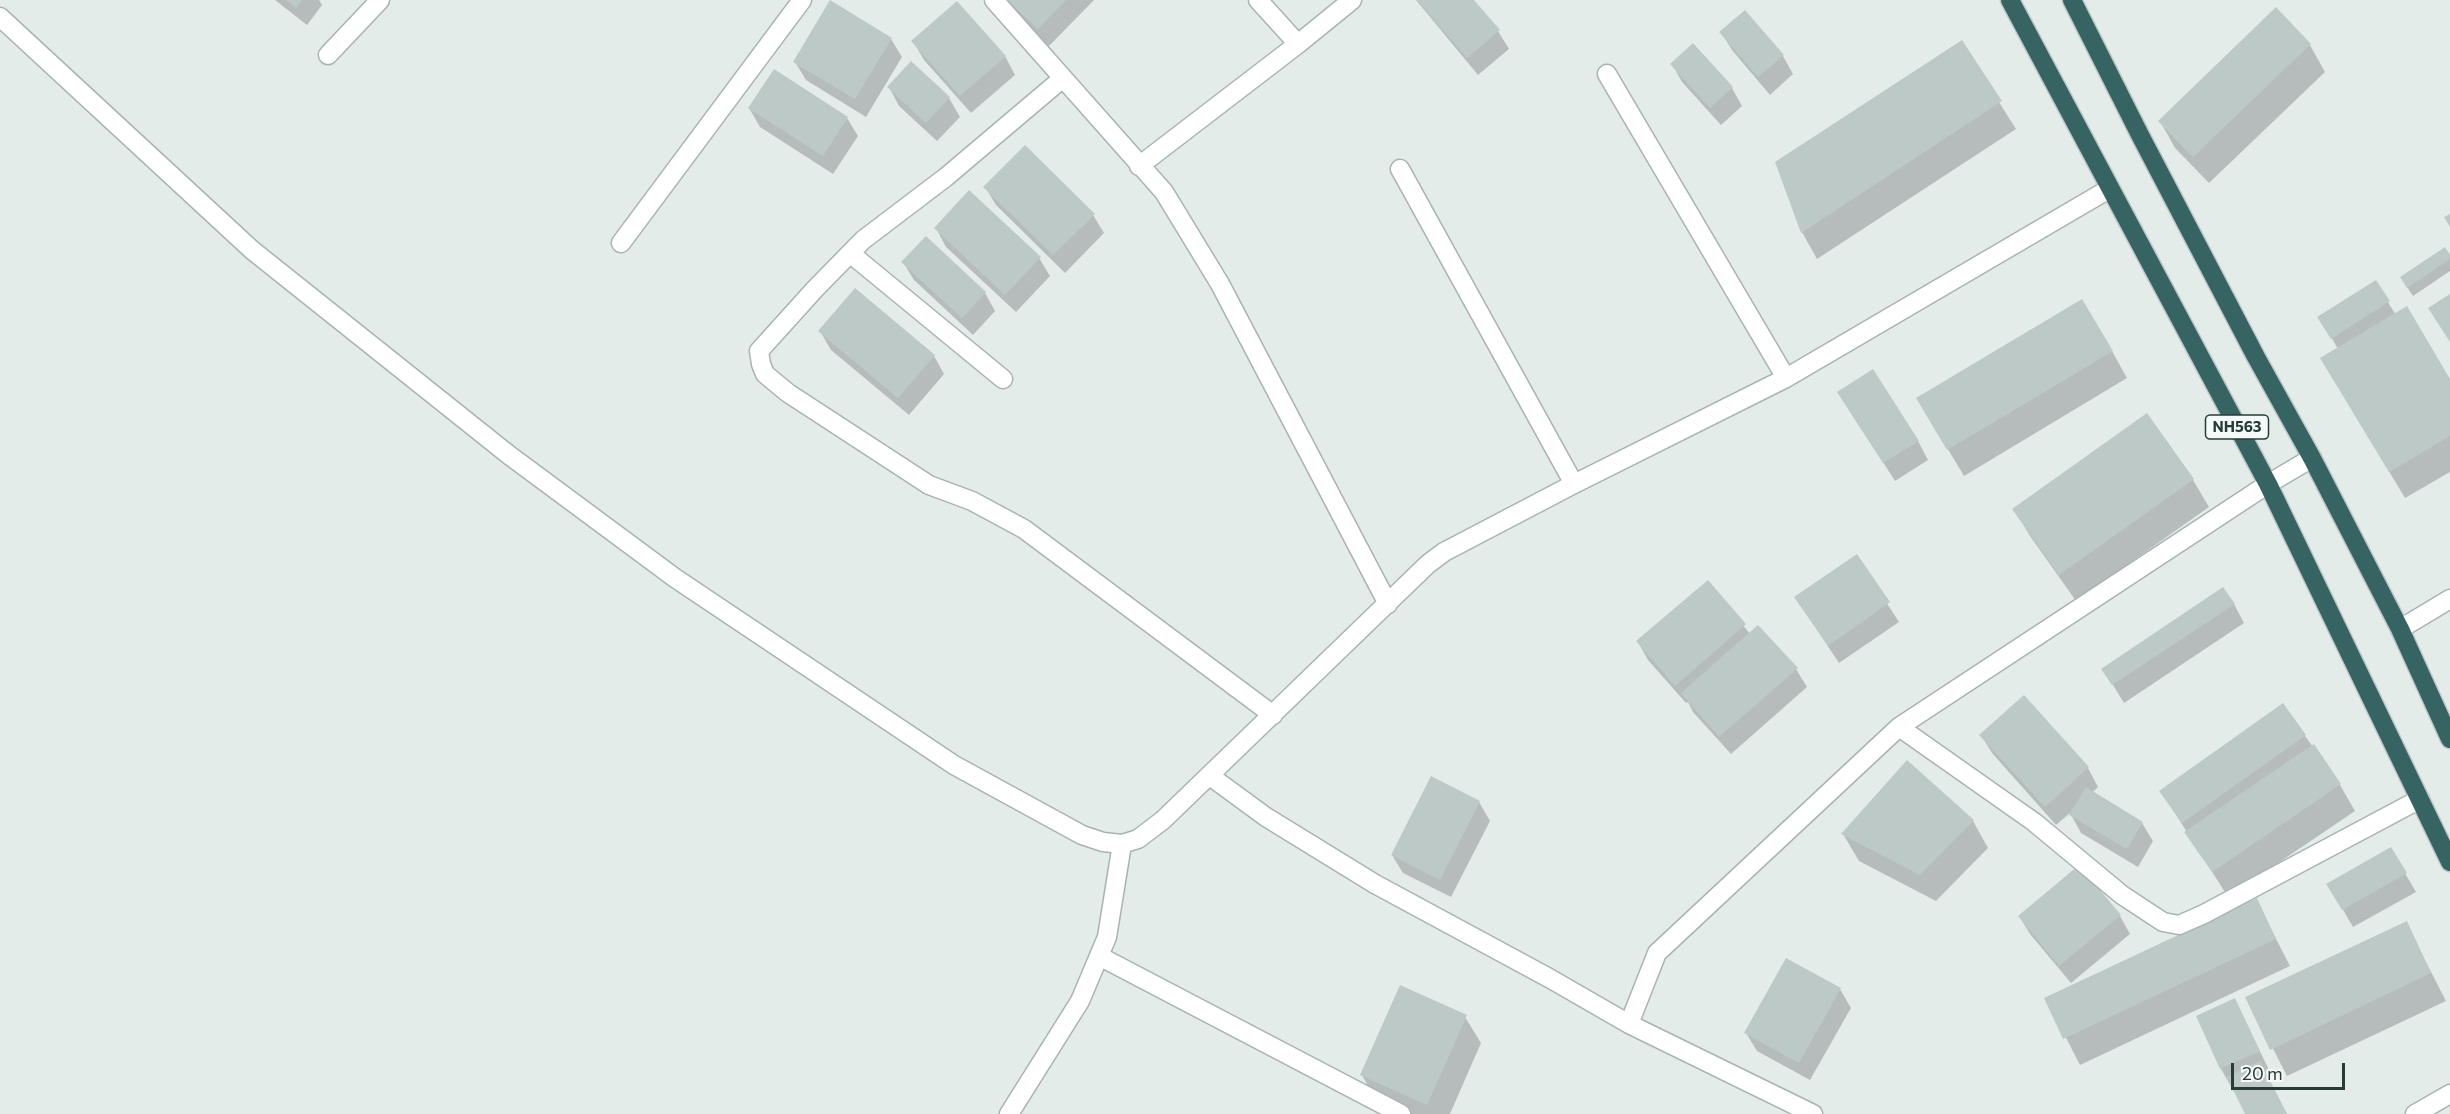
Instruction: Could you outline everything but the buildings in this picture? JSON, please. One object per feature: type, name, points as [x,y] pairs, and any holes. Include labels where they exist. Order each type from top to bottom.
[{"type":"highway","name":"NH563","points":[[2010,0],[2268,484],[2450,862]]},
{"type":"highway","name":"NH563","points":[[2072,0],[2140,135],[2400,628],[2450,739]]},
{"type":"street","points":[[328,55],[380,0]]},
{"type":"street","points":[[621,243],[802,0]]},
{"type":"street","points":[[994,0],[1164,192],[1220,284],[1388,604]]},
{"type":"street","points":[[1258,0],[1298,44]]},
{"type":"street","points":[[1139,166],[1352,0]]},
{"type":"street","points":[[0,16],[252,250],[508,455],[675,578],[954,765],[1083,835],[1103,842],[1122,844],[1138,839],[1163,820],[1428,564],[1444,552],[1786,378],[2109,189]]},
{"type":"street","points":[[1607,74],[1786,378]]},
{"type":"street","points":[[1063,78],[945,177],[863,240],[759,351],[761,364],[765,374],[788,393],[929,485],[972,501],[1024,529],[1273,715]]},
{"type":"street","points":[[1400,170],[1574,484]]},
{"type":"street","points":[[851,254],[1003,380]]},
{"type":"street","points":[[1629,1024],[1657,953],[1899,726],[2268,484],[2312,458]]},
{"type":"street","points":[[2400,628],[2450,599]]},
{"type":"street","points":[[1899,726],[2034,822],[2122,895],[2163,922],[2179,925],[2204,914],[2420,799]]},
{"type":"street","points":[[1209,776],[1266,817],[1375,884],[1629,1024],[1813,1114]]},
{"type":"street","points":[[1009,1114],[1080,1001],[1107,937],[1122,844]]},
{"type":"street","points":[[1099,956],[1401,1114]]},
{"type":"street","points":[[2415,1114],[2450,1094]]}]
